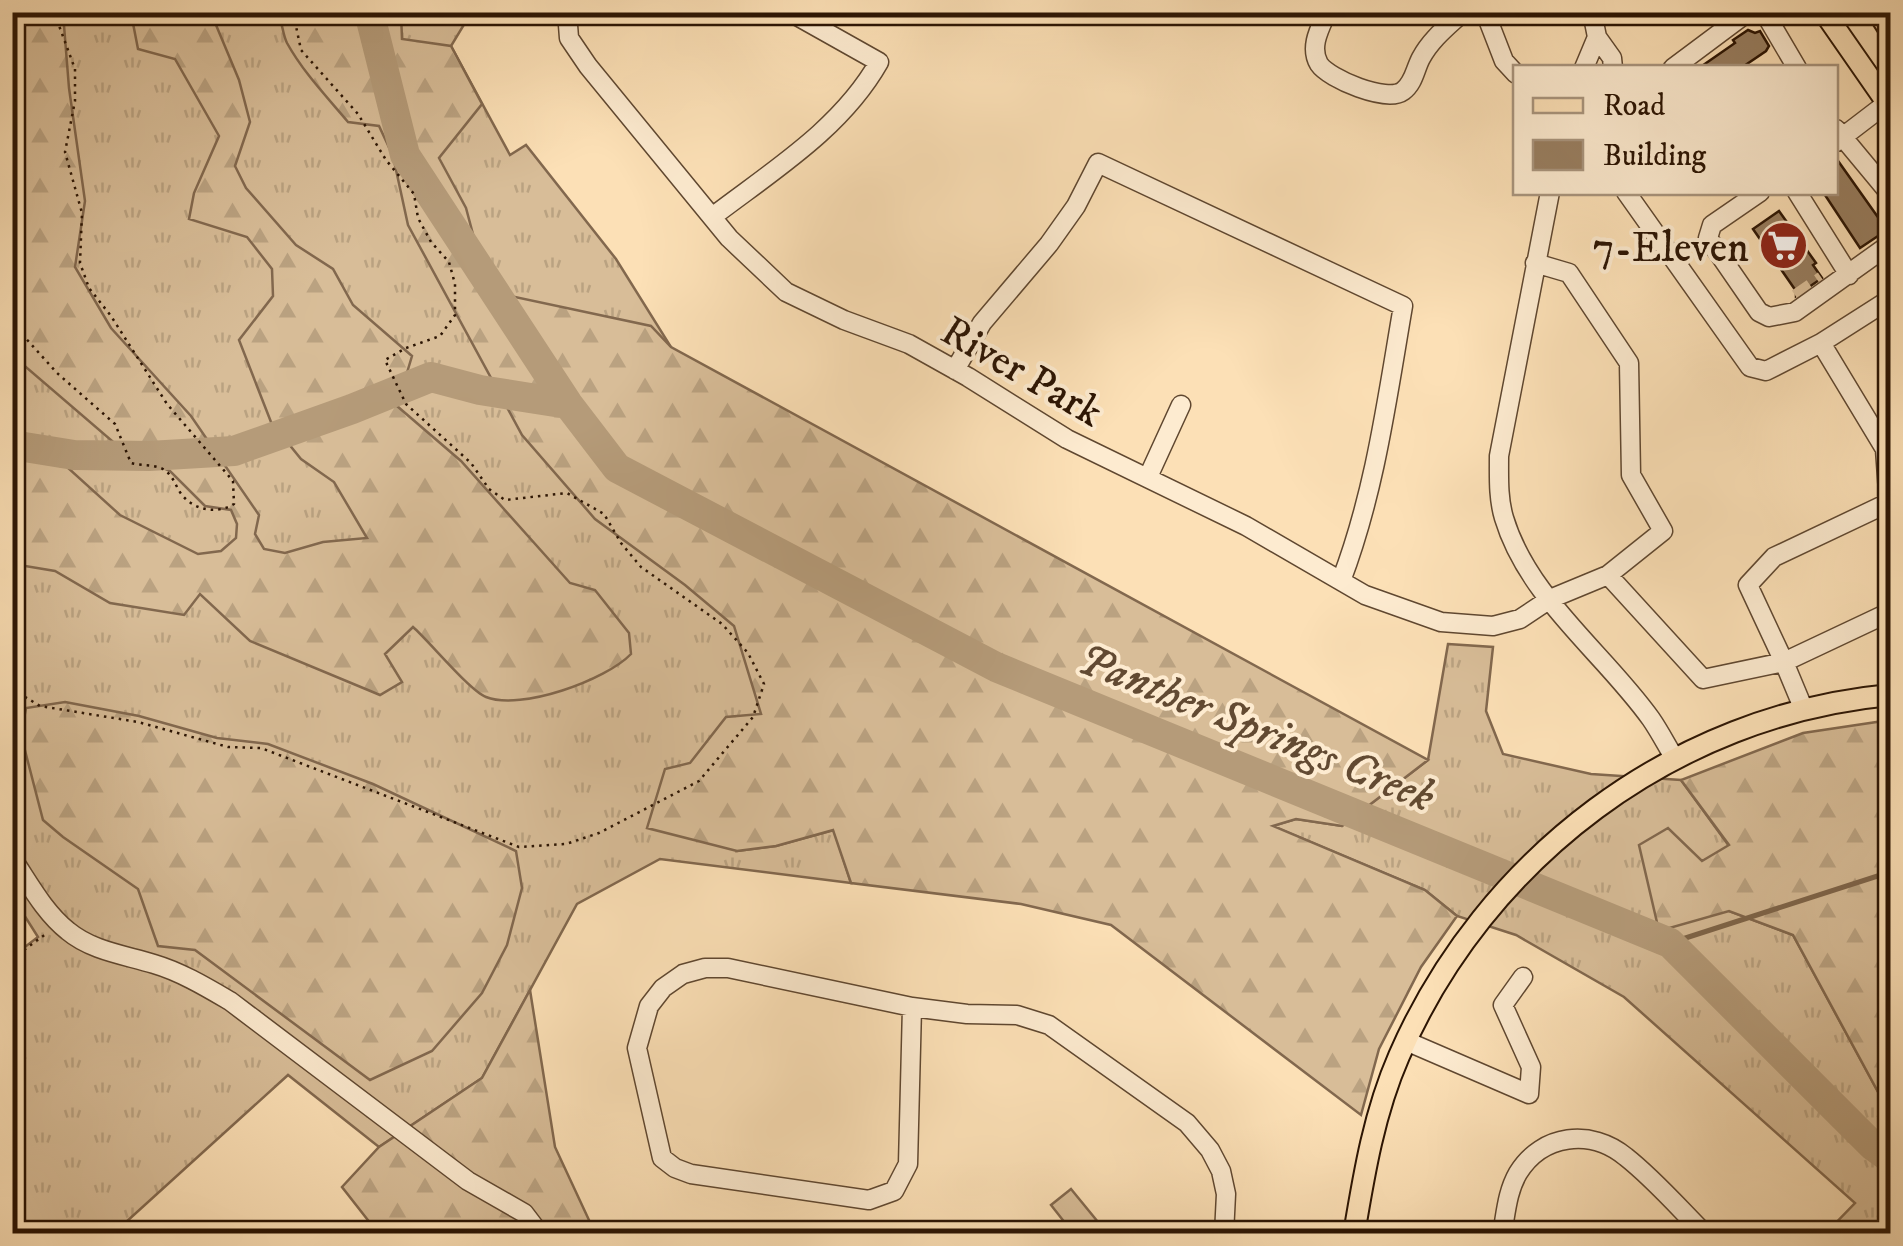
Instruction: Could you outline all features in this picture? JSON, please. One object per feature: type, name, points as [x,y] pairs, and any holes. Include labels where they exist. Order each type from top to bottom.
[{"type":"main road","points":[[1824,12],[1889,105]]},
{"type":"main road","points":[[1878,12],[1890,31]]},
{"type":"main road","points":[[1354,1234],[1376,1121],[1424,1002],[1494,900],[1537,856],[1584,816],[1635,781],[1723,736],[1804,710],[1890,695]]},
{"type":"street","name":"River Park","points":[[567,12],[569,38],[588,66],[712,218],[754,265],[786,292],[844,320],[908,344],[1067,439],[1246,526],[1390,606],[1442,622],[1492,626],[1520,619],[1550,598],[1608,576],[1663,531],[1631,475],[1629,363],[1569,273],[1535,263]]},
{"type":"street","points":[[712,218],[838,118],[866,85],[879,62],[790,12]]},
{"type":"street","points":[[1327,12],[1315,49],[1318,62],[1325,70],[1373,93],[1392,96],[1406,88],[1438,35],[1463,12]]},
{"type":"street","points":[[1485,12],[1504,61],[1513,71]]},
{"type":"street","points":[[1592,12],[1597,38],[1613,65]]},
{"type":"street","points":[[1677,65],[1748,12]]},
{"type":"street","points":[[1764,12],[1791,65]]},
{"type":"street","points":[[1585,65],[1597,38]]},
{"type":"street","points":[[1889,105],[1838,136],[1890,194]]},
{"type":"street","points":[[955,370],[982,323],[1076,206],[1098,163],[1403,306],[1371,490],[1342,581]]},
{"type":"street","points":[[1549,195],[1500,456],[1498,490],[1503,516],[1518,553],[1650,719],[1675,759]]},
{"type":"street","points":[[1628,195],[1750,367],[1766,370],[1821,344],[1890,299]]},
{"type":"street","points":[[1756,195],[1712,225],[1708,238],[1759,312],[1769,317],[1795,312],[1846,271],[1890,244]]},
{"type":"street","points":[[1799,195],[1846,271]]},
{"type":"street","points":[[1823,280],[1846,271]]},
{"type":"street","points":[[1759,312],[1779,309],[1797,298]]},
{"type":"street","points":[[1821,344],[1881,428],[1890,519]]},
{"type":"street","points":[[1148,477],[1181,405]]},
{"type":"street","points":[[1804,710],[1748,585],[1774,557],[1890,502]]},
{"type":"street","points":[[1608,576],[1703,679],[1784,662],[1890,612]]},
{"type":"street","points":[[12,858],[42,904],[69,932],[96,946],[196,981],[230,1002],[468,1181],[524,1213],[540,1234]]},
{"type":"street","points":[[912,1006],[908,1164],[894,1191],[870,1200],[852,1198],[691,1174],[662,1158],[637,1048],[649,1006],[682,974],[728,968],[912,1006],[967,1014],[1017,1015],[1049,1025],[1187,1122],[1210,1150],[1220,1171],[1226,1194],[1224,1234]]},
{"type":"street","points":[[1406,1041],[1528,1094],[1530,1067],[1503,1006],[1523,978]]},
{"type":"street","points":[[1502,1234],[1509,1193],[1519,1173],[1549,1143],[1574,1138],[1600,1142],[1625,1155],[1705,1234]]},
{"type":"path","points":[[12,323],[57,373],[117,428],[130,463],[165,470],[182,495],[214,512],[234,504],[234,481],[147,376],[89,288],[80,263],[82,213],[65,152],[75,102],[75,69],[54,12]]},
{"type":"path","points":[[12,689],[40,706],[138,722],[228,747],[261,748],[519,848],[566,844],[599,834],[699,781],[753,717],[764,684],[748,653],[722,624],[642,567],[621,543],[604,514],[567,493],[505,500],[404,400],[385,360],[440,336],[456,315],[450,262],[431,242],[418,218],[414,194],[386,160],[358,114],[301,50],[292,12]]},
{"type":"path","points":[[12,959],[60,923]]},
{"type":"green space","points":[[13,12],[63,13],[85,201],[75,267],[111,328],[191,416],[259,515],[255,534],[264,549],[285,553],[323,542],[367,538],[334,482],[301,459],[271,422],[239,340],[273,296],[272,269],[247,237],[189,219],[194,193],[219,136],[175,59],[138,49],[131,13],[211,13],[239,80],[250,122],[235,166],[246,188],[296,245],[333,269],[353,305],[412,356],[397,406],[461,461],[570,583],[595,590],[629,633],[631,654],[583,683],[541,696],[501,700],[479,693],[413,627],[385,654],[402,682],[380,695],[250,641],[200,594],[184,615],[110,603],[55,571],[13,564],[13,444],[66,466],[120,515],[198,554],[221,551],[236,538],[237,524],[231,510],[205,506],[170,471],[119,447],[13,356]]},
{"type":"green space","points":[[13,13],[471,13],[451,46],[510,155],[526,145],[616,259],[671,347],[809,668],[737,851],[776,846],[834,830],[851,883],[660,859],[577,904],[482,1078],[379,1147],[288,1075],[114,1233],[13,1233],[12,1085],[25,1058],[13,1036],[13,956],[38,937],[12,896]]},
{"type":"green space","points":[[277,13],[401,13],[402,39],[451,46],[482,104],[439,158],[466,208],[487,287],[506,295],[651,326],[671,347],[1428,760],[1342,826],[1296,819],[1273,826],[1425,890],[1457,916],[1421,967],[1379,1049],[1361,1115],[1111,925],[1021,904],[851,883],[833,830],[776,846],[737,851],[647,828],[665,769],[690,763],[726,717],[761,714],[734,626],[595,519],[522,435],[408,225],[393,156],[379,126],[348,122],[293,54]]},
{"type":"green space","points":[[1448,644],[1493,647],[1486,711],[1503,754],[1591,774],[1681,780],[1729,846],[1702,862],[1729,911],[1793,935],[1890,1114],[1890,1233],[1826,1233],[1855,1203],[1624,997],[1516,935],[1457,916],[1425,890],[1272,826],[1296,819],[1342,826],[1428,760]]},
{"type":"green space","points":[[65,702],[139,716],[217,738],[268,744],[373,784],[516,851],[522,888],[507,945],[482,993],[432,1051],[370,1080],[195,950],[158,946],[138,889],[43,820],[21,735],[26,708]]},
{"type":"green space","points":[[1890,720],[1890,1114],[1793,935],[1729,911],[1659,931],[1639,845],[1668,828],[1702,861],[1729,845],[1681,780],[1803,733]]},
{"type":"green space","points":[[530,990],[555,1147],[595,1233],[378,1233],[342,1187],[379,1147],[482,1078]]},
{"type":"green space","points":[[1071,1189],[1107,1233],[1073,1233],[1051,1205]]},
{"type":"building","points":[[1748,30],[1760,31],[1769,46],[1745,65],[1703,65],[1735,43],[1733,40]]},
{"type":"building","points":[[1838,161],[1887,230],[1860,248],[1825,195],[1838,195]]},
{"type":"building","name":"7-Eleven","points":[[1779,211],[1816,263],[1813,265],[1822,278],[1796,296],[1753,229]]},
{"type":"waterway","name":"Panther Springs Creek","points":[[369,12],[405,155],[568,404],[617,468],[996,667],[1670,943],[1872,1145],[1890,1158]]},
{"type":"waterway","name":"Panther Springs Creek","points":[[12,445],[74,455],[234,451],[431,377],[480,390],[568,404]]},
{"type":"waterway","points":[[1670,943],[1890,872]]},
{"type":"tunnel","points":[[1797,298],[1823,280]]},
{"type":"place","name":"7-Eleven","points":[[1784,246]]}]
